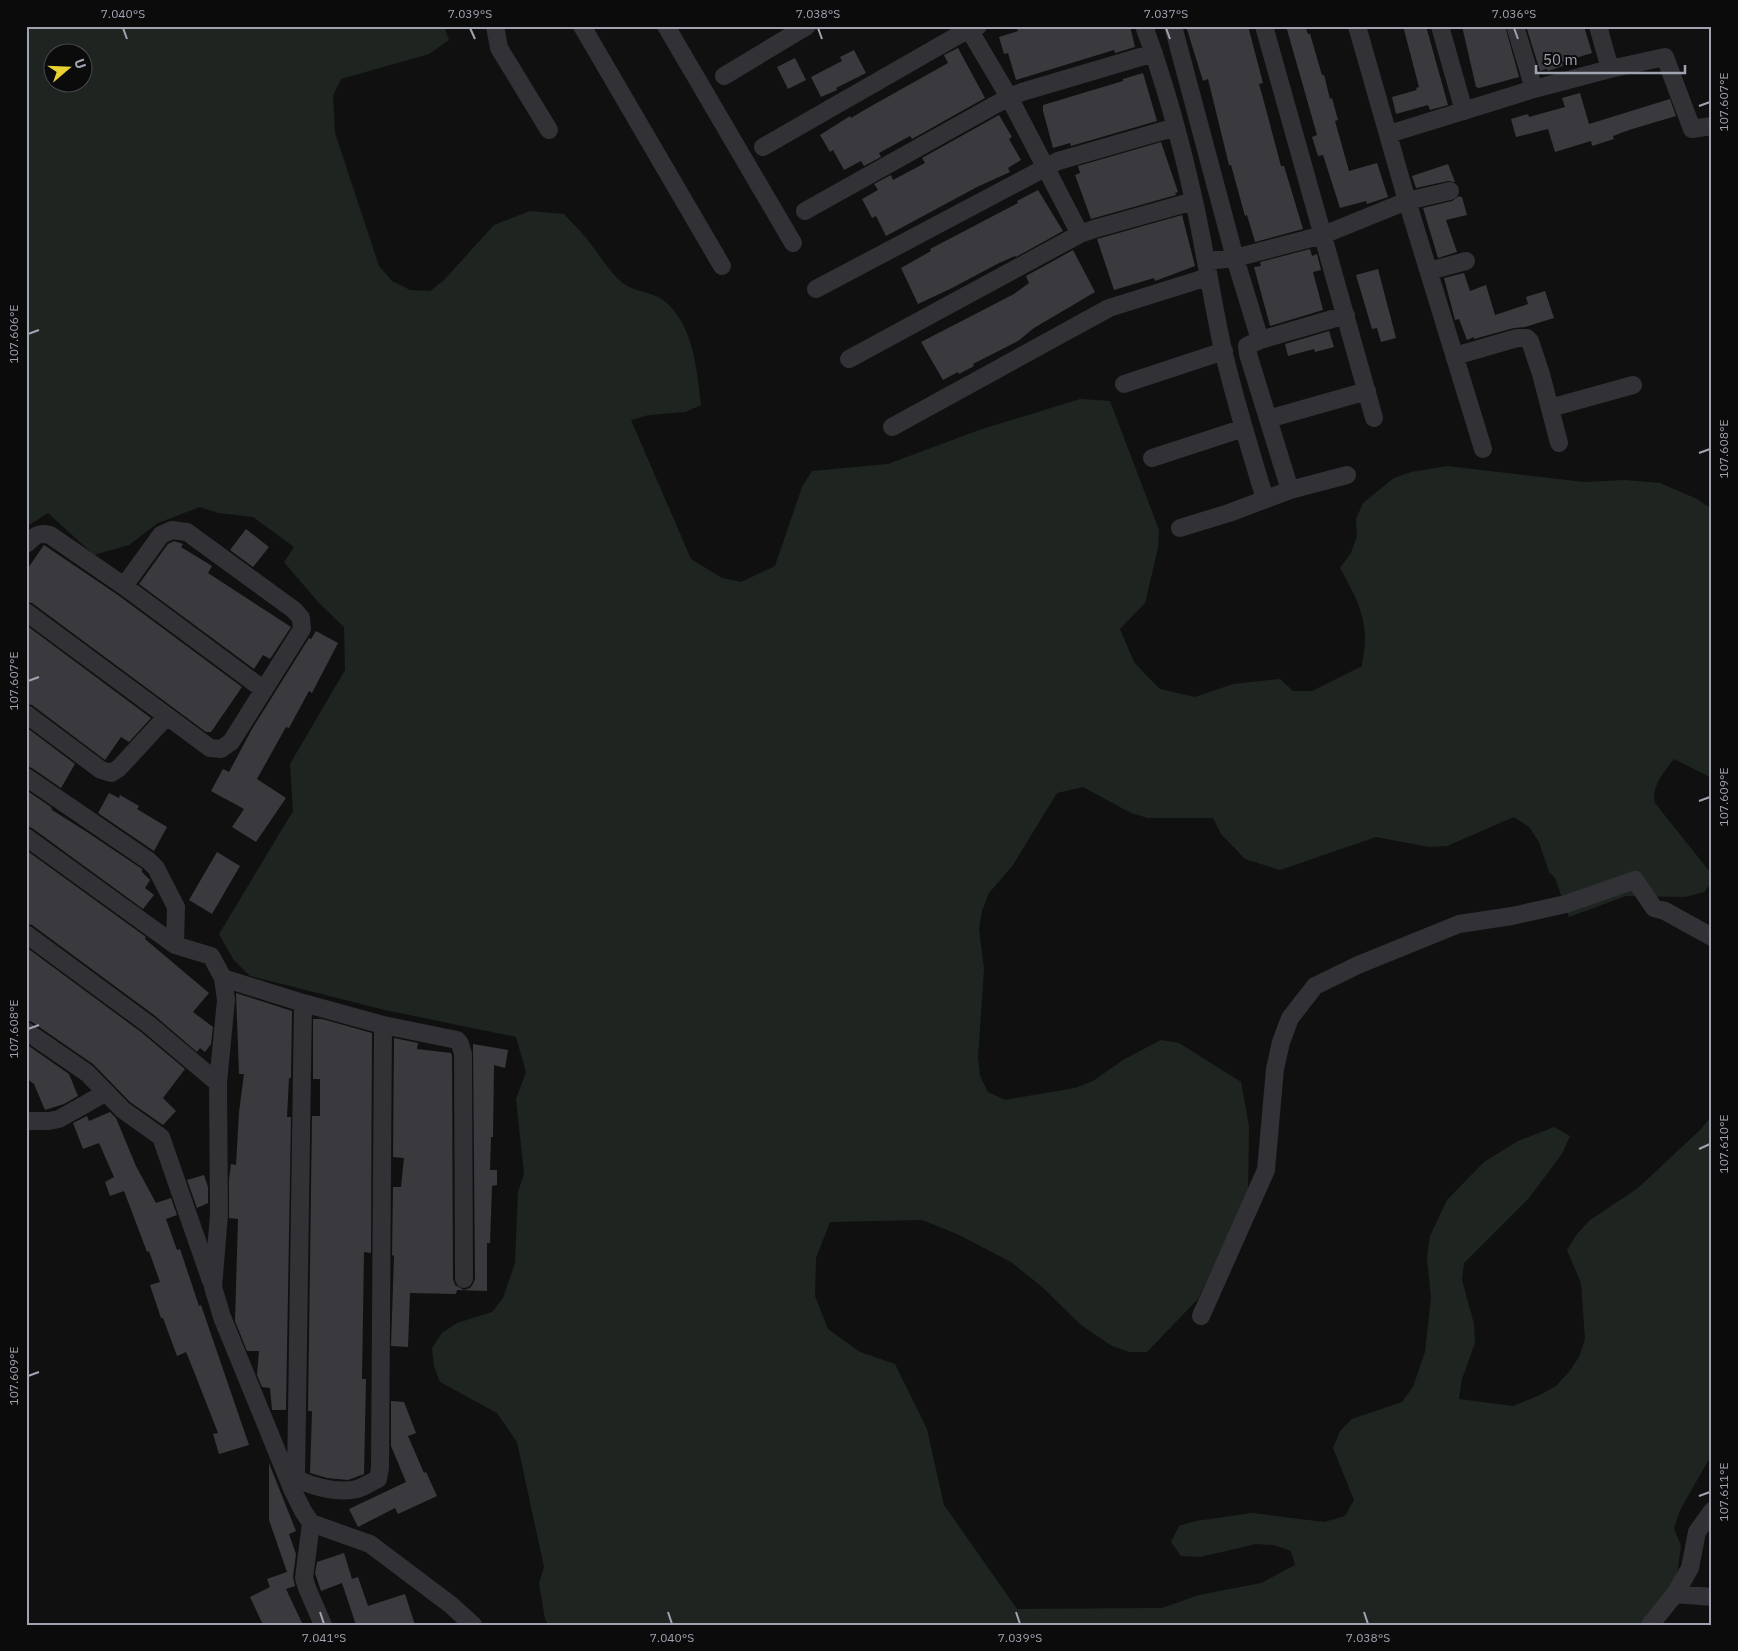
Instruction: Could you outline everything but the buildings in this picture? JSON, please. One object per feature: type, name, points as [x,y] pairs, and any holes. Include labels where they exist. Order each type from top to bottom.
[{"type":"street","points":[[495,26],[500,48],[549,130]]},
{"type":"street","points":[[582,26],[722,266]]},
{"type":"street","points":[[666,26],[793,243]]},
{"type":"street","points":[[724,76],[806,26]]},
{"type":"street","points":[[1144,26],[1176,127],[1194,201],[1224,351],[1265,499]]},
{"type":"street","points":[[1173,26],[1260,340]]},
{"type":"street","points":[[1264,26],[1374,418]]},
{"type":"street","points":[[1356,26],[1483,449]]},
{"type":"street","points":[[1440,26],[1464,112]]},
{"type":"street","points":[[1515,26],[1534,89]]},
{"type":"street","points":[[1598,26],[1610,69]]},
{"type":"street","points":[[762,147],[971,27],[1080,234]]},
{"type":"street","points":[[805,211],[1009,97],[1154,53]]},
{"type":"street","points":[[1388,134],[1534,89],[1665,57],[1692,129],[1712,126]]},
{"type":"street","points":[[816,289],[1058,161],[1176,127]]},
{"type":"street","points":[[892,427],[1108,308],[1236,258],[1323,236],[1407,201],[1450,191]]},
{"type":"street","points":[[849,359],[1080,234],[1094,228],[1194,201]]},
{"type":"street","points":[[1429,271],[1466,261]]},
{"type":"street","points":[[1290,490],[1246,348],[1249,344],[1260,340],[1346,315]]},
{"type":"street","points":[[1455,356],[1512,339],[1527,338],[1532,344],[1559,443]]},
{"type":"street","points":[[1124,384],[1224,351]]},
{"type":"street","points":[[1550,408],[1633,385]]},
{"type":"street","points":[[1268,419],[1366,391]]},
{"type":"street","points":[[1152,458],[1244,428]]},
{"type":"street","points":[[1180,528],[1290,490],[1347,475]]},
{"type":"street","points":[[26,612],[210,748],[222,749],[231,742],[302,629],[301,618],[294,610],[187,532],[172,530],[161,536],[124,586]]},
{"type":"street","points":[[26,544],[34,537],[43,533],[50,535],[124,586],[264,690]]},
{"type":"street","points":[[26,714],[102,770],[110,773],[119,768],[167,716]]},
{"type":"street","points":[[26,777],[149,861],[156,868],[176,908],[175,945]]},
{"type":"street","points":[[26,837],[175,945],[211,956],[223,978],[226,1000],[218,1083],[219,1215],[213,1287]]},
{"type":"street","points":[[1201,1316],[1266,1170],[1275,1069],[1280,1042],[1290,1018],[1315,986],[1358,965],[1459,924],[1512,916],[1566,904],[1635,880],[1654,908],[1664,911],[1712,937]]},
{"type":"street","points":[[26,934],[148,1024],[218,1083]]},
{"type":"street","points":[[223,978],[302,1003],[383,1024],[457,1040],[464,1054],[464,1280]]},
{"type":"street","points":[[295,1485],[302,1003]]},
{"type":"street","points":[[295,1485],[308,1484],[340,1492],[359,1489],[378,1478],[380,1468],[383,1024]]},
{"type":"street","points":[[26,1030],[86,1073],[123,1110],[161,1137],[222,1317],[295,1485],[303,1511],[311,1523],[370,1544],[451,1605],[473,1625]]},
{"type":"street","points":[[26,1121],[59,1119],[105,1093]]},
{"type":"street","points":[[1650,1625],[1675,1594],[1690,1568],[1697,1532],[1712,1511]]},
{"type":"street","points":[[311,1523],[304,1578],[323,1625]]},
{"type":"street","points":[[1675,1594],[1712,1597]]},
{"type":"shaded area","points":[[26,26],[444,26],[449,40],[429,54],[341,79],[333,96],[335,133],[379,266],[392,281],[410,290],[430,291],[444,280],[494,225],[530,211],[564,214],[619,280],[637,290],[660,298],[671,307],[680,319],[691,346],[698,376],[701,405],[685,412],[649,415],[631,420],[691,559],[722,578],[741,582],[775,566],[802,487],[812,471],[888,464],[979,430],[1080,399],[1110,401],[1159,530],[1158,548],[1145,603],[1120,629],[1134,662],[1160,689],[1195,697],[1233,684],[1280,679],[1293,691],[1312,691],[1362,666],[1365,638],[1362,616],[1340,568],[1351,553],[1357,536],[1356,519],[1363,503],[1394,478],[1411,472],[1447,466],[1584,482],[1625,480],[1660,483],[1697,499],[1712,509],[1712,778],[1674,759],[1659,779],[1654,797],[1655,803],[1710,872],[1712,882],[1704,892],[1685,897],[1626,896],[1569,917],[1555,878],[1549,872],[1539,842],[1529,827],[1514,817],[1447,846],[1429,847],[1376,837],[1280,870],[1245,859],[1221,834],[1213,818],[1148,818],[1131,813],[1083,787],[1057,793],[1013,865],[989,893],[982,911],[979,929],[984,969],[978,1057],[980,1076],[988,1092],[1005,1100],[1075,1088],[1093,1081],[1123,1060],[1161,1040],[1179,1043],[1241,1082],[1249,1126],[1248,1194],[1198,1299],[1147,1352],[1129,1352],[1112,1346],[1081,1325],[1041,1286],[1011,1262],[957,1234],[922,1220],[830,1222],[816,1258],[815,1296],[828,1329],[860,1352],[895,1364],[927,1429],[944,1505],[1017,1609],[1162,1608],[1199,1595],[1261,1583],[1295,1565],[1291,1551],[1274,1545],[1256,1544],[1200,1557],[1181,1556],[1171,1542],[1179,1526],[1196,1521],[1252,1513],[1324,1522],[1345,1516],[1354,1500],[1333,1448],[1340,1431],[1352,1419],[1402,1402],[1413,1387],[1425,1352],[1431,1298],[1427,1258],[1430,1236],[1447,1200],[1484,1162],[1518,1141],[1554,1127],[1570,1136],[1562,1154],[1529,1198],[1464,1263],[1462,1280],[1474,1324],[1475,1343],[1462,1379],[1459,1399],[1513,1406],[1556,1386],[1579,1357],[1585,1339],[1581,1283],[1567,1250],[1577,1234],[1590,1220],[1638,1188],[1700,1130],[1712,1116],[1712,1454],[1680,1510],[1674,1528],[1681,1546],[1676,1582],[1649,1625],[548,1625],[545,1619],[539,1583],[544,1567],[517,1442],[497,1413],[440,1382],[434,1366],[432,1348],[442,1333],[457,1323],[492,1312],[503,1298],[515,1263],[518,1192],[524,1174],[516,1099],[526,1072],[516,1037],[385,1010],[250,976],[233,959],[219,934],[293,811],[290,764],[345,670],[344,627],[318,602],[284,562],[294,547],[253,517],[218,513],[200,507],[158,523],[129,545],[94,555],[48,513],[26,527]]}]
